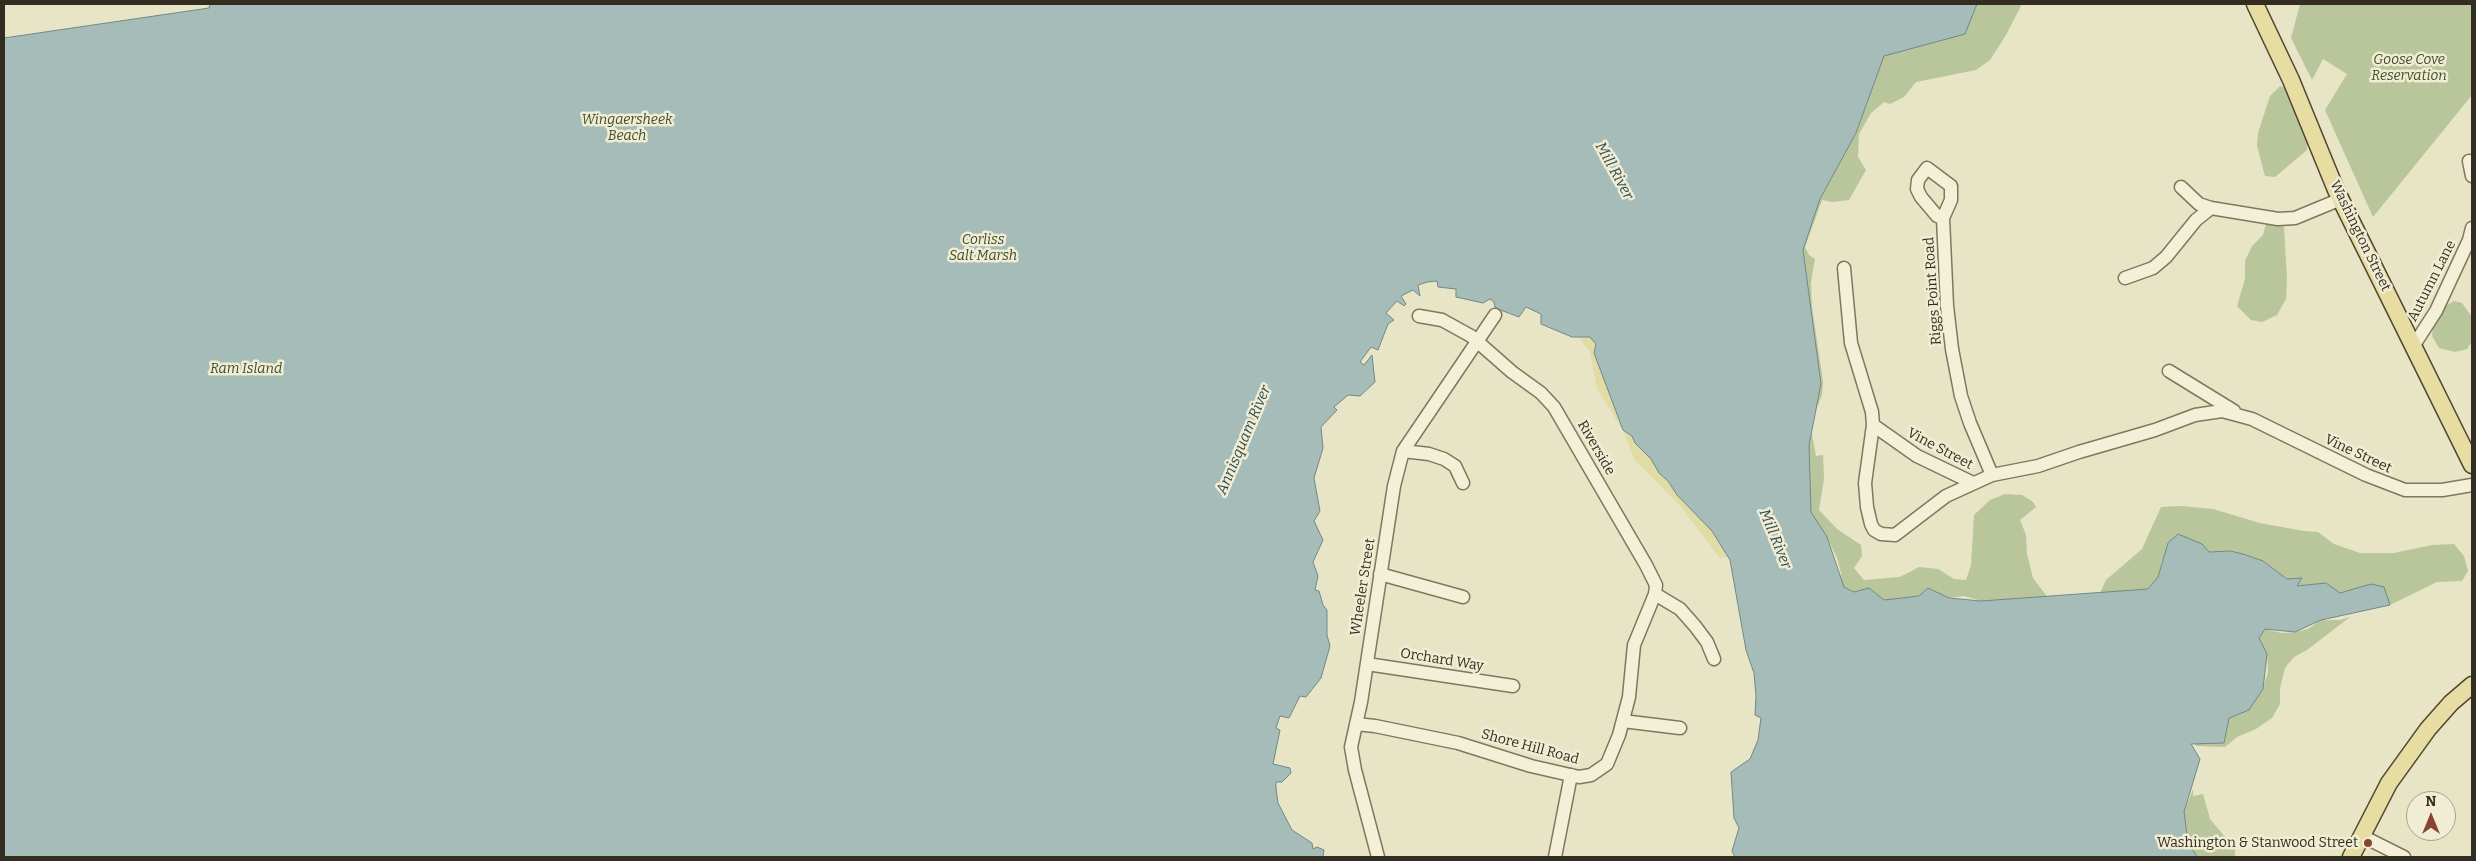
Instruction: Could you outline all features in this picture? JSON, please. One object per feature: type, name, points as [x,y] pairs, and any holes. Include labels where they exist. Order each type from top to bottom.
[{"type":"main road","name":"Washington Street","points":[[2255,4],[2291,80],[2341,199],[2472,465]]},
{"type":"main road","points":[[2352,857],[2389,783],[2422,737],[2451,703],[2472,685]]},
{"type":"street","points":[[2469,162],[2472,176]]},
{"type":"street","points":[[2181,187],[2200,204],[2211,208],[2257,216],[2295,218],[2341,199]]},
{"type":"street","points":[[2125,278],[2153,268],[2166,257],[2196,220],[2211,208]]},
{"type":"street","name":"Riggs Point Road","points":[[1943,218],[1947,306],[1952,349],[1964,405],[1992,475]]},
{"type":"street","name":"Autumn Lane","points":[[2414,345],[2436,311],[2469,240],[2472,228]]},
{"type":"street","points":[[1844,268],[1851,343],[1872,412],[1874,425],[1865,483],[1867,507],[1874,530],[1881,534],[1895,535],[1946,496],[1973,483]]},
{"type":"street","name":"Wheeler Street","points":[[1378,857],[1355,770],[1351,747],[1367,664],[1394,486],[1403,451],[1495,315]]},
{"type":"street","points":[[1419,316],[1442,320],[1477,341]]},
{"type":"street","name":"Riverside","points":[[1477,341],[1512,372],[1541,393],[1554,407],[1646,565],[1656,585],[1655,594]]},
{"type":"street","name":"Vine Street","points":[[2169,370],[2238,414],[2366,475],[2405,490],[2442,490],[2472,485]]},
{"type":"street","name":"Vine Street","points":[[1874,425],[1917,456],[1973,483],[1992,475],[2038,466],[2155,430],[2202,413],[2222,411],[2238,414]]},
{"type":"street","points":[[1403,451],[1430,454],[1444,459],[1455,466],[1463,483]]},
{"type":"street","points":[[1380,574],[1463,597]]},
{"type":"street","points":[[1655,594],[1680,609],[1707,642],[1714,659]]},
{"type":"street","name":"Shore Hill Road","points":[[1356,724],[1375,726],[1458,743],[1531,766],[1571,775],[1591,775],[1600,771],[1612,753],[1629,697],[1634,645],[1655,594]]},
{"type":"street","name":"Orchard Way","points":[[1367,664],[1513,686]]},
{"type":"street","points":[[1623,721],[1680,728]]},
{"type":"street","points":[[1555,857],[1571,775]]},
{"type":"street","points":[[2362,836],[2404,857]]},
{"type":"green space","points":[[1579,4],[2022,4],[1990,60],[1976,70],[1916,82],[1904,97],[1890,104],[1884,102],[1871,113],[1859,134],[1858,157],[1866,170],[1849,200],[1832,202],[1822,200],[1805,247],[1809,255],[1815,259],[1811,282],[1812,307],[1823,381],[1822,395],[1810,424],[1816,456],[1823,455],[1824,479],[1819,510],[1837,529],[1861,545],[1862,556],[1854,568],[1864,580],[1900,577],[1919,567],[1938,569],[1954,579],[1966,580],[1971,565],[1974,515],[1990,500],[2005,494],[2022,495],[2033,502],[2036,507],[2020,520],[2026,535],[2027,554],[2033,578],[2049,599],[1982,601],[1964,596],[1949,598],[1919,596],[1908,599],[1884,600],[1869,588],[1847,594],[1842,588],[1837,558],[1827,537],[1814,520]]},
{"type":"green space","name":"Goose Cove Reservation","points":[[2300,4],[2472,4],[2472,95],[2373,217],[2325,110],[2347,74],[2323,59],[2312,80],[2291,38]]},
{"type":"green space","points":[[2280,86],[2288,88],[2308,135],[2307,150],[2275,177],[2265,176],[2257,146],[2258,133],[2270,96]]},
{"type":"green space","points":[[2273,210],[2281,215],[2284,228],[2287,278],[2286,299],[2277,315],[2262,322],[2251,320],[2237,306],[2245,279],[2245,261],[2252,246],[2263,235],[2267,220]]},
{"type":"green space","points":[[2454,301],[2462,303],[2472,317],[2472,341],[2467,349],[2455,352],[2439,348],[2432,336],[2434,320],[2442,308]]},
{"type":"green space","points":[[2181,506],[2213,509],[2260,523],[2318,532],[2334,544],[2360,553],[2394,553],[2432,545],[2454,544],[2464,556],[2468,571],[2462,581],[2437,582],[2390,605],[2384,587],[2340,593],[2326,583],[2297,586],[2263,561],[2230,551],[2209,552],[2202,544],[2182,537],[2162,561],[2158,577],[2145,592],[2099,595],[2106,580],[2142,549],[2161,507]]},
{"type":"green space","points":[[2350,617],[2307,650],[2294,657],[2285,668],[2280,688],[2280,704],[2272,718],[2256,729],[2237,737],[2225,747],[2197,746],[2188,739],[2263,689],[2268,672],[2267,654],[2256,637],[2253,627],[2282,633],[2295,632],[2308,629],[2321,620],[2340,620]]},
{"type":"green space","points":[[2193,789],[2193,796],[2203,794],[2210,819],[2235,849],[2235,857],[2197,857],[2188,842],[2184,812]]},
{"type":"sand","points":[[1587,324],[1704,511],[1735,556],[1720,558],[1681,507],[1634,459],[1624,432],[1597,389],[1590,352],[1578,336]]},
{"type":"water","points":[[210,4],[1977,4],[1965,34],[1884,56],[1856,133],[1820,199],[1803,250],[1821,384],[1809,445],[1811,512],[1827,537],[1844,587],[1854,592],[1869,588],[1884,600],[1919,596],[1928,588],[1949,598],[1981,601],[2148,589],[2158,577],[2168,543],[2178,534],[2202,544],[2209,552],[2230,551],[2243,554],[2263,561],[2287,579],[2302,578],[2297,586],[2326,583],[2340,593],[2371,584],[2384,587],[2390,605],[2321,620],[2295,632],[2265,629],[2259,638],[2267,654],[2263,689],[2249,710],[2229,718],[2224,743],[2191,744],[2200,759],[2184,812],[2188,842],[2197,857],[1735,857],[1732,851],[1739,828],[1734,818],[1731,772],[1750,759],[1758,740],[1761,718],[1755,715],[1754,673],[1746,650],[1730,560],[1712,531],[1677,495],[1668,481],[1659,473],[1651,459],[1635,443],[1632,436],[1623,430],[1594,353],[1596,344],[1590,337],[1572,337],[1541,324],[1541,314],[1526,307],[1519,317],[1498,309],[1490,299],[1483,303],[1456,297],[1456,289],[1438,287],[1437,281],[1427,282],[1418,285],[1420,296],[1413,290],[1401,296],[1406,304],[1404,306],[1397,301],[1386,313],[1394,320],[1388,324],[1378,350],[1371,347],[1360,362],[1364,365],[1372,355],[1375,382],[1360,396],[1348,395],[1334,407],[1337,410],[1321,427],[1323,448],[1314,478],[1320,511],[1314,521],[1323,540],[1313,562],[1318,576],[1315,590],[1319,591],[1323,605],[1327,610],[1327,635],[1330,646],[1321,678],[1306,697],[1300,696],[1289,718],[1280,716],[1276,728],[1280,730],[1273,764],[1290,768],[1291,773],[1282,782],[1276,782],[1276,788],[1278,803],[1292,830],[1312,843],[1313,849],[1317,847],[1324,850],[1323,857],[4,857],[4,38],[209,8]]},
{"type":"place","name":"Washington & Stanwood Street","points":[[2368,843]]},
{"type":"park label","name":"Wingaersheek Beach","points":[[627,128]]},
{"type":"park label","name":"Corliss Salt Marsh","points":[[983,248]]},
{"type":"park label","name":"Ram Island","points":[[246,369]]},
{"type":"water label","name":"Mill River","points":[[1614,171]]},
{"type":"water label","name":"Annisquam River","points":[[1244,440]]},
{"type":"water label","name":"Mill River","points":[[1775,539]]}]
